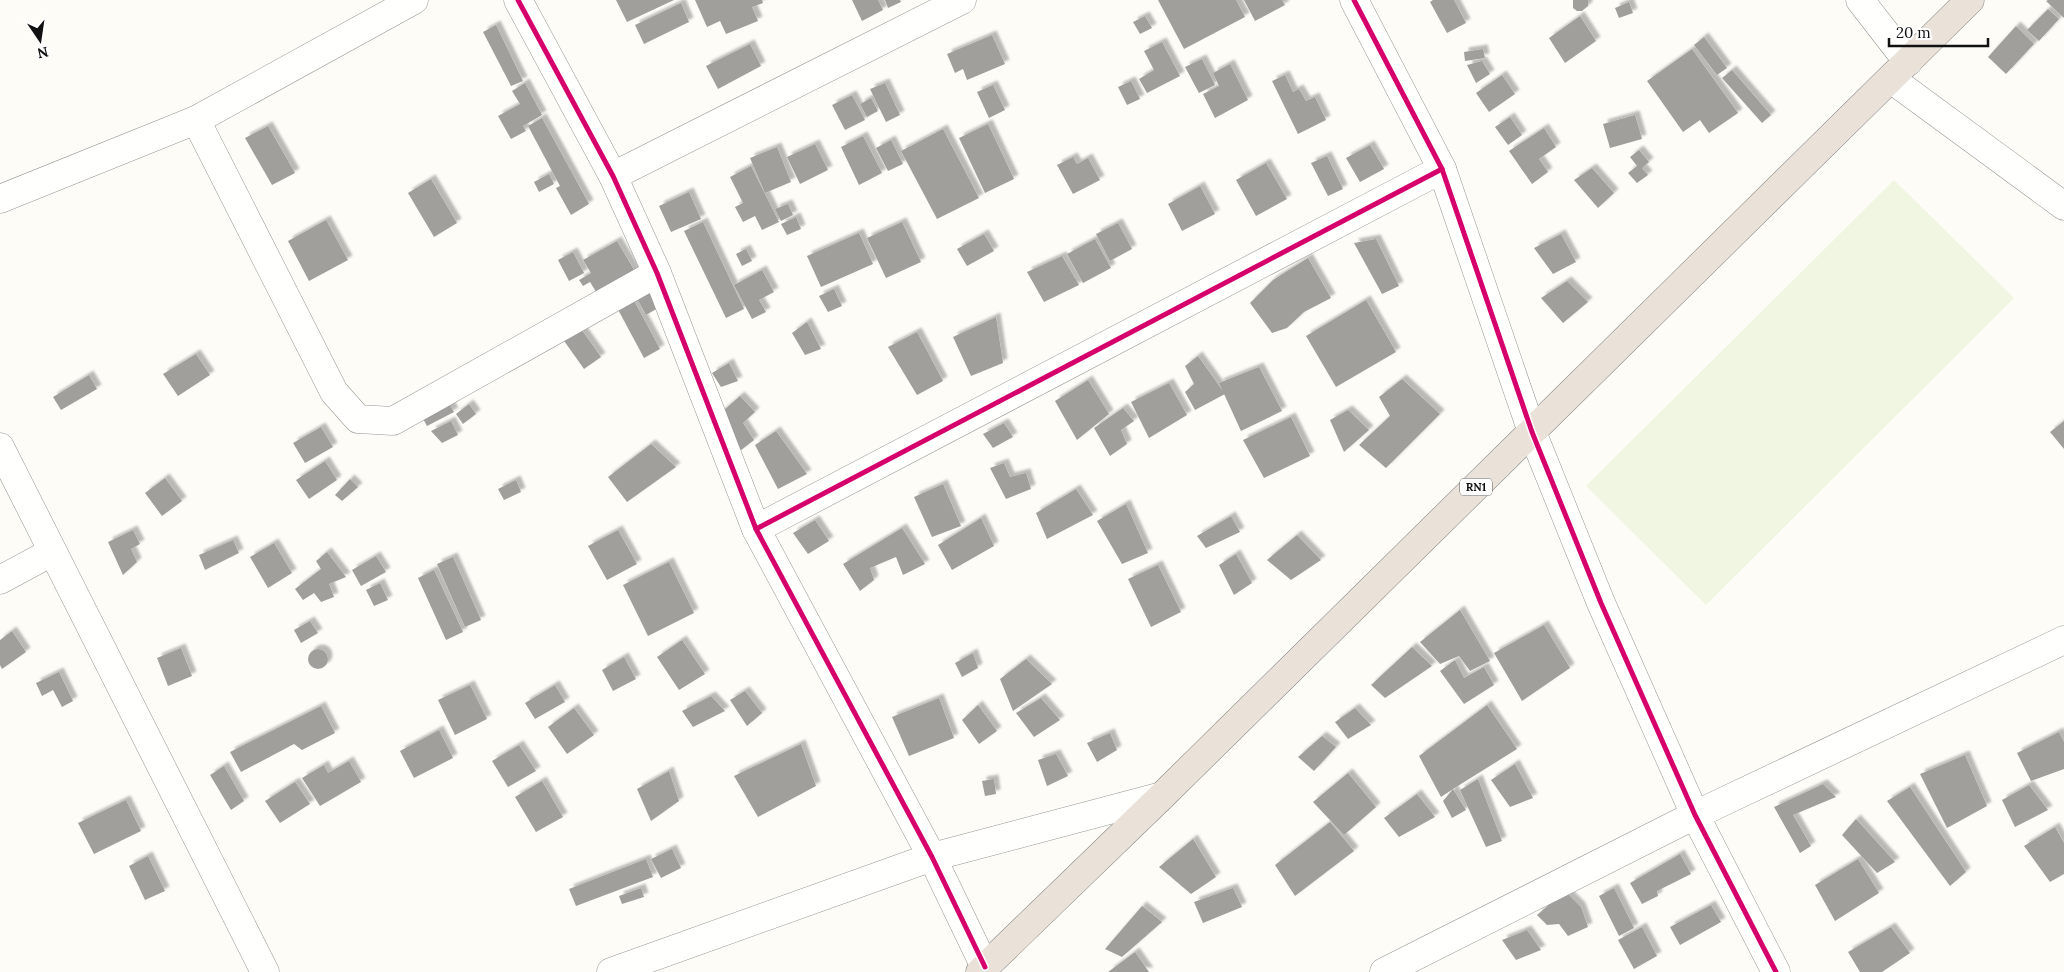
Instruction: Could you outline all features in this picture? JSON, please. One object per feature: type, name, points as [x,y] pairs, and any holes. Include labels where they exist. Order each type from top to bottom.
[{"type":"highway","name":"RN1","points":[[982,970],[1162,796],[1970,0]]},
{"type":"street","points":[[0,199],[196,120],[414,0]]},
{"type":"street","points":[[518,0],[613,176],[657,273],[756,529],[932,857],[982,970]]},
{"type":"street","points":[[613,176],[962,0]]},
{"type":"street","points":[[1354,0],[1442,169],[1532,432],[1601,603],[1695,815],[1776,972]]},
{"type":"street","points":[[1860,0],[1900,71],[2064,206]]},
{"type":"street","points":[[196,120],[334,392],[358,419],[393,421],[657,273]]},
{"type":"street","points":[[756,529],[1442,169]]},
{"type":"street","points":[[0,447],[265,972]]},
{"type":"street","points":[[0,580],[52,552]]},
{"type":"street","points":[[1384,972],[1695,815],[2061,647]]},
{"type":"street","points":[[611,972],[932,857],[1162,796]]},
{"type":"green space","points":[[1894,180],[2014,298],[1706,605],[1586,486]]},
{"type":"building","points":[[616,0],[674,0],[627,22]]},
{"type":"building","points":[[695,0],[762,0],[763,3],[752,7],[758,21],[726,34],[720,21],[707,27]]},
{"type":"building","points":[[852,0],[878,0],[883,10],[862,21]]},
{"type":"building","points":[[885,0],[900,0],[901,2],[888,8]]},
{"type":"building","points":[[1158,0],[1236,0],[1245,17],[1184,49]]},
{"type":"building","points":[[1244,0],[1282,0],[1285,5],[1255,21]]},
{"type":"building","points":[[1433,0],[1454,0],[1466,23],[1447,33],[1430,2]]},
{"type":"building","points":[[1573,0],[1588,0],[1588,6],[1582,11],[1577,11],[1573,8]]},
{"type":"building","points":[[2064,0],[2064,18],[2046,1]]},
{"type":"building","points":[[1629,2],[1633,13],[1619,18],[1615,8]]},
{"type":"building","points":[[681,3],[689,22],[644,44],[635,25]]},
{"type":"building","points":[[2048,9],[2059,19],[2039,41],[2027,30]]},
{"type":"building","points":[[1145,16],[1152,28],[1140,34],[1133,22]]},
{"type":"building","points":[[1580,16],[1596,41],[1565,63],[1549,38]]},
{"type":"building","points":[[496,25],[523,81],[511,86],[483,32]]},
{"type":"building","points":[[2016,26],[2034,44],[2006,74],[1988,57]]},
{"type":"building","points":[[992,35],[1005,64],[967,80],[963,69],[955,73],[947,54]]},
{"type":"building","points":[[1704,37],[1727,68],[1717,75],[1694,45]]},
{"type":"building","points":[[1162,42],[1180,76],[1147,93],[1139,79],[1154,70],[1144,51]]},
{"type":"building","points":[[750,44],[761,66],[718,89],[706,66]]},
{"type":"building","points":[[1483,49],[1485,58],[1465,61],[1464,52]]},
{"type":"building","points":[[1692,49],[1738,113],[1709,133],[1700,120],[1683,132],[1647,81]]},
{"type":"building","points":[[1202,59],[1215,85],[1199,93],[1185,67]]},
{"type":"building","points":[[1482,61],[1490,74],[1476,83],[1467,65]]},
{"type":"building","points":[[1230,64],[1248,100],[1215,118],[1203,94],[1219,86],[1213,73]]},
{"type":"building","points":[[1732,70],[1771,115],[1762,123],[1722,78]]},
{"type":"building","points":[[1285,75],[1293,92],[1299,89],[1306,101],[1315,97],[1326,120],[1298,134],[1272,81]]},
{"type":"building","points":[[1502,75],[1515,94],[1489,112],[1476,93]]},
{"type":"building","points":[[1131,81],[1140,99],[1127,105],[1118,87]]},
{"type":"building","points":[[525,83],[542,115],[523,126],[526,131],[511,139],[498,116],[520,104],[512,91]]},
{"type":"building","points":[[885,83],[900,115],[886,122],[870,89]]},
{"type":"building","points":[[993,85],[1005,110],[989,118],[977,92]]},
{"type":"building","points":[[852,95],[865,120],[845,130],[832,105]]},
{"type":"building","points":[[871,98],[878,111],[867,117],[860,104]]},
{"type":"building","points":[[1635,115],[1642,139],[1610,148],[1603,124]]},
{"type":"building","points":[[1510,117],[1522,135],[1508,145],[1495,127]]},
{"type":"building","points":[[542,118],[589,204],[571,215],[556,188],[560,186],[528,126]]},
{"type":"building","points":[[988,124],[1014,179],[985,193],[959,138]]},
{"type":"building","points":[[268,126],[295,173],[272,185],[245,138]]},
{"type":"building","points":[[1544,128],[1556,147],[1539,159],[1548,172],[1532,184],[1509,151]]},
{"type":"building","points":[[943,129],[979,198],[937,219],[901,151]]},
{"type":"building","points":[[863,136],[882,173],[859,185],[841,147]]},
{"type":"building","points":[[891,140],[903,164],[888,171],[876,148]]},
{"type":"building","points":[[815,144],[828,170],[800,184],[787,157]]},
{"type":"building","points":[[1370,145],[1384,169],[1360,182],[1346,158]]},
{"type":"building","points":[[777,147],[791,182],[765,193],[750,158]]},
{"type":"building","points":[[1639,150],[1649,162],[1642,168],[1648,175],[1637,183],[1628,173],[1637,166],[1630,157]]},
{"type":"building","points":[[1327,156],[1343,189],[1328,196],[1311,163]]},
{"type":"building","points":[[1073,157],[1077,164],[1088,158],[1100,180],[1073,194],[1057,165]]},
{"type":"building","points":[[1266,163],[1287,199],[1256,216],[1236,180]]},
{"type":"building","points":[[751,166],[779,222],[762,230],[755,216],[743,222],[735,207],[743,203],[730,177]]},
{"type":"building","points":[[1592,168],[1614,193],[1598,208],[1574,180]]},
{"type":"building","points":[[549,174],[554,184],[539,192],[534,182]]},
{"type":"building","points":[[431,179],[457,223],[434,237],[408,193]]},
{"type":"building","points":[[1200,186],[1215,214],[1182,231],[1168,204]]},
{"type":"building","points":[[689,192],[701,219],[671,232],[659,206]]},
{"type":"building","points":[[788,204],[793,215],[781,221],[775,209]]},
{"type":"building","points":[[796,217],[801,229],[787,235],[781,224]]},
{"type":"building","points":[[326,220],[348,260],[309,281],[288,241]]},
{"type":"building","points":[[703,222],[744,309],[726,318],[684,231]]},
{"type":"building","points":[[902,222],[921,262],[886,278],[867,238]]},
{"type":"building","points":[[1118,223],[1132,249],[1110,261],[1096,234]]},
{"type":"building","points":[[859,233],[873,264],[821,287],[807,256]]},
{"type":"building","points":[[984,234],[994,251],[967,266],[957,249]]},
{"type":"building","points":[[1561,234],[1576,262],[1553,274],[1534,248]]},
{"type":"building","points":[[1095,239],[1111,268],[1083,283],[1067,254]]},
{"type":"building","points":[[1376,239],[1399,286],[1382,294],[1354,243]]},
{"type":"building","points":[[617,241],[636,273],[598,295],[590,282],[583,286],[579,280],[591,273],[583,260]]},
{"type":"building","points":[[746,249],[752,261],[742,266],[736,254]]},
{"type":"building","points":[[573,252],[584,273],[569,281],[558,260]]},
{"type":"building","points":[[1062,256],[1079,285],[1044,302],[1027,272]]},
{"type":"building","points":[[1308,258],[1331,298],[1304,312],[1287,328],[1272,333],[1250,303],[1273,280]]},
{"type":"building","points":[[762,270],[774,292],[759,300],[766,312],[752,319],[734,285]]},
{"type":"building","points":[[1567,281],[1588,302],[1563,323],[1541,298]]},
{"type":"building","points":[[646,287],[658,308],[646,315],[634,293]]},
{"type":"building","points":[[834,289],[842,306],[828,312],[819,296]]},
{"type":"building","points":[[631,295],[660,349],[644,358],[615,304]]},
{"type":"building","points":[[1366,300],[1396,352],[1336,387],[1306,336]]},
{"type":"building","points":[[996,317],[1003,363],[971,376],[953,337]]},
{"type":"building","points":[[807,322],[821,349],[805,355],[792,333]]},
{"type":"building","points":[[579,326],[601,357],[584,369],[562,338]]},
{"type":"building","points":[[917,332],[943,381],[917,395],[888,347]]},
{"type":"building","points":[[196,354],[210,375],[178,396],[163,374]]},
{"type":"building","points":[[1198,356],[1225,394],[1195,410],[1185,392],[1194,384],[1185,366]]},
{"type":"building","points":[[729,363],[738,381],[721,387],[712,373]]},
{"type":"building","points":[[1259,367],[1282,411],[1241,431],[1219,383]]},
{"type":"building","points":[[89,375],[97,389],[61,410],[53,397]]},
{"type":"building","points":[[1402,379],[1440,414],[1386,468],[1359,445],[1390,416],[1379,397]]},
{"type":"building","points":[[1088,380],[1109,414],[1077,440],[1055,401]]},
{"type":"building","points":[[1169,383],[1187,415],[1149,438],[1131,402]]},
{"type":"building","points":[[740,396],[755,412],[743,423],[754,440],[740,451],[717,416]]},
{"type":"building","points":[[447,400],[454,412],[427,426],[421,415]]},
{"type":"building","points":[[469,404],[476,414],[463,424],[456,414]]},
{"type":"building","points":[[1123,408],[1134,421],[1121,430],[1127,444],[1110,456],[1094,428]]},
{"type":"building","points":[[1348,410],[1369,430],[1344,452],[1330,420]]},
{"type":"building","points":[[1291,417],[1310,456],[1264,478],[1243,440]]},
{"type":"building","points":[[451,421],[458,435],[442,443],[431,431]]},
{"type":"building","points":[[2064,421],[2064,449],[2050,432]]},
{"type":"building","points":[[1004,423],[1013,437],[993,448],[983,434]]},
{"type":"building","points":[[321,427],[333,447],[305,463],[293,443]]},
{"type":"building","points":[[776,431],[807,474],[778,489],[755,445]]},
{"type":"building","points":[[651,444],[676,467],[627,502],[608,477]]},
{"type":"building","points":[[325,461],[337,480],[309,499],[296,480]]},
{"type":"building","points":[[1004,463],[1010,477],[1026,473],[1031,489],[1006,499],[990,468]]},
{"type":"building","points":[[165,478],[182,501],[162,516],[145,493]]},
{"type":"building","points":[[350,479],[358,487],[342,501],[335,495]]},
{"type":"building","points":[[516,480],[521,492],[504,500],[498,489]]},
{"type":"building","points":[[943,484],[961,526],[932,537],[914,497]]},
{"type":"building","points":[[1076,489],[1093,515],[1047,539],[1036,513]]},
{"type":"building","points":[[1126,504],[1148,553],[1122,564],[1097,521]]},
{"type":"building","points":[[1231,516],[1240,532],[1206,548],[1197,536]]},
{"type":"building","points":[[981,518],[994,546],[952,570],[938,545]]},
{"type":"building","points":[[815,520],[829,541],[808,554],[793,533]]},
{"type":"building","points":[[902,528],[925,564],[903,575],[896,557],[870,568],[874,580],[860,591],[843,564]]},
{"type":"building","points":[[133,530],[140,544],[131,549],[137,562],[123,575],[108,542]]},
{"type":"building","points":[[618,530],[637,564],[607,580],[588,546]]},
{"type":"building","points":[[1297,535],[1321,560],[1291,580],[1267,560]]},
{"type":"building","points":[[233,540],[239,553],[205,570],[199,555]]},
{"type":"building","points":[[274,543],[292,573],[268,588],[250,557]]},
{"type":"building","points":[[327,552],[346,577],[329,584],[334,597],[321,602],[314,593],[303,600],[295,589],[321,569],[316,561]]},
{"type":"building","points":[[1236,554],[1252,583],[1234,595],[1219,565]]},
{"type":"building","points":[[376,556],[386,572],[361,586],[352,570]]},
{"type":"building","points":[[453,557],[481,620],[465,627],[437,564]]},
{"type":"building","points":[[669,562],[694,613],[648,636],[623,585]]},
{"type":"building","points":[[1158,565],[1181,612],[1151,627],[1128,579]]},
{"type":"building","points":[[434,570],[463,632],[446,640],[418,578]]},
{"type":"building","points":[[380,583],[388,600],[374,606],[366,590]]},
{"type":"building","points":[[1460,610],[1490,661],[1470,671],[1459,656],[1440,664],[1420,642]]},
{"type":"building","points":[[310,621],[318,633],[301,643],[294,630]]},
{"type":"building","points":[[1544,625],[1570,668],[1522,701],[1494,653]]},
{"type":"building","points":[[12,631],[26,652],[2,669],[0,665],[0,640]]},
{"type":"building","points":[[682,640],[705,674],[679,690],[657,657]]},
{"type":"building","points":[[1412,647],[1432,666],[1385,698],[1371,685]]},
{"type":"building","points":[[181,648],[192,676],[168,686],[157,658]]},
{"type":"building","points":[[314,649],[322,649],[328,655],[328,663],[322,669],[314,669],[308,663],[308,655]]},
{"type":"building","points":[[973,653],[978,668],[962,677],[955,663]]},
{"type":"building","points":[[624,657],[636,679],[613,691],[602,670]]},
{"type":"building","points":[[1026,659],[1052,684],[1013,711],[1000,679]]},
{"type":"building","points":[[1455,660],[1464,678],[1484,667],[1494,685],[1464,704],[1440,671]]},
{"type":"building","points":[[59,672],[73,701],[62,707],[53,690],[42,696],[36,683]]},
{"type":"building","points":[[470,685],[487,719],[455,735],[438,700]]},
{"type":"building","points":[[555,685],[565,702],[535,719],[525,703]]},
{"type":"building","points":[[745,691],[762,713],[747,726],[730,700]]},
{"type":"building","points":[[711,696],[725,711],[693,727],[682,711]]},
{"type":"building","points":[[939,698],[954,738],[909,756],[892,717]]},
{"type":"building","points":[[1041,698],[1060,720],[1034,737],[1016,713]]},
{"type":"building","points":[[978,705],[997,731],[979,744],[962,720]]},
{"type":"building","points":[[1487,705],[1517,749],[1441,797],[1419,756]]},
{"type":"building","points":[[321,706],[335,733],[302,750],[294,744],[241,772],[230,752]]},
{"type":"building","points":[[574,708],[594,735],[567,754],[548,727]]},
{"type":"building","points":[[1355,708],[1371,725],[1348,739],[1335,722]]},
{"type":"building","points":[[439,730],[453,758],[414,778],[400,751]]},
{"type":"building","points":[[2059,732],[2064,742],[2064,769],[2031,781],[2017,753]]},
{"type":"building","points":[[1110,733],[1117,750],[1097,762],[1087,743]]},
{"type":"building","points":[[1322,736],[1336,747],[1314,771],[1298,757]]},
{"type":"building","points":[[801,744],[816,786],[758,817],[734,776]]},
{"type":"building","points":[[519,745],[536,771],[508,787],[492,761]]},
{"type":"building","points":[[1056,754],[1068,776],[1047,786],[1038,760]]},
{"type":"building","points":[[1965,755],[1987,806],[1947,828],[1920,774]]},
{"type":"building","points":[[349,761],[361,782],[320,806],[302,778],[324,765],[328,773]]},
{"type":"building","points":[[1515,764],[1533,798],[1510,807],[1491,780]]},
{"type":"building","points":[[224,766],[244,801],[231,810],[210,775]]},
{"type":"building","points":[[669,771],[679,801],[651,821],[637,789]]},
{"type":"building","points":[[1348,773],[1376,807],[1344,835],[1313,802]]},
{"type":"building","points":[[994,779],[996,794],[985,796],[982,781]]},
{"type":"building","points":[[1478,779],[1502,841],[1486,847],[1460,790]]},
{"type":"building","points":[[542,781],[563,817],[536,832],[515,797]]},
{"type":"building","points":[[295,782],[310,804],[280,823],[265,801]]},
{"type":"building","points":[[1823,784],[1836,797],[1793,815],[1811,846],[1800,853],[1774,807]]},
{"type":"building","points":[[2029,785],[2048,810],[2015,827],[2002,800]]},
{"type":"building","points":[[1910,787],[1966,872],[1950,886],[1887,801]]},
{"type":"building","points":[[1453,789],[1466,810],[1452,818],[1443,801]]},
{"type":"building","points":[[1417,794],[1435,817],[1399,837],[1384,818]]},
{"type":"building","points":[[126,800],[141,831],[94,854],[78,823]]},
{"type":"building","points":[[1856,819],[1895,862],[1877,873],[1842,835]]},
{"type":"building","points":[[1330,822],[1354,851],[1295,896],[1275,865]]},
{"type":"building","points":[[2055,827],[2064,843],[2064,874],[2050,882],[2024,846]]},
{"type":"building","points":[[1193,839],[1216,877],[1191,894],[1159,867]]},
{"type":"building","points":[[672,849],[681,868],[661,878],[651,859]]},
{"type":"building","points":[[1680,854],[1691,874],[1657,891],[1658,896],[1642,904],[1630,883]]},
{"type":"building","points":[[148,856],[165,891],[145,900],[129,866]]},
{"type":"building","points":[[646,859],[653,877],[576,906],[569,889]]},
{"type":"building","points":[[1858,859],[1879,893],[1835,921],[1815,885]]},
{"type":"building","points":[[641,888],[644,897],[622,904],[619,896]]},
{"type":"building","points":[[1233,888],[1242,907],[1203,923],[1194,902]]},
{"type":"building","points":[[1614,888],[1634,928],[1619,936],[1599,896]]},
{"type":"building","points":[[1565,891],[1581,907],[1588,927],[1568,936],[1559,924],[1547,925],[1537,915]]},
{"type":"building","points":[[1711,905],[1721,922],[1680,945],[1670,927]]},
{"type":"building","points":[[1142,906],[1162,922],[1122,957],[1105,949]]},
{"type":"building","points":[[1642,927],[1657,956],[1634,969],[1618,940]]},
{"type":"building","points":[[1891,927],[1910,953],[1882,972],[1860,972],[1848,952]]},
{"type":"building","points":[[1527,930],[1541,950],[1516,960],[1502,940]]},
{"type":"building","points":[[1135,952],[1149,972],[1108,972]]},
{"type":"cycle path","points":[[518,0],[613,176],[657,273],[756,529],[932,857],[985,967]]},
{"type":"cycle path","points":[[1354,0],[1442,169],[1532,432],[1601,603],[1695,815],[1776,972]]},
{"type":"cycle path","points":[[756,529],[1442,169]]}]
